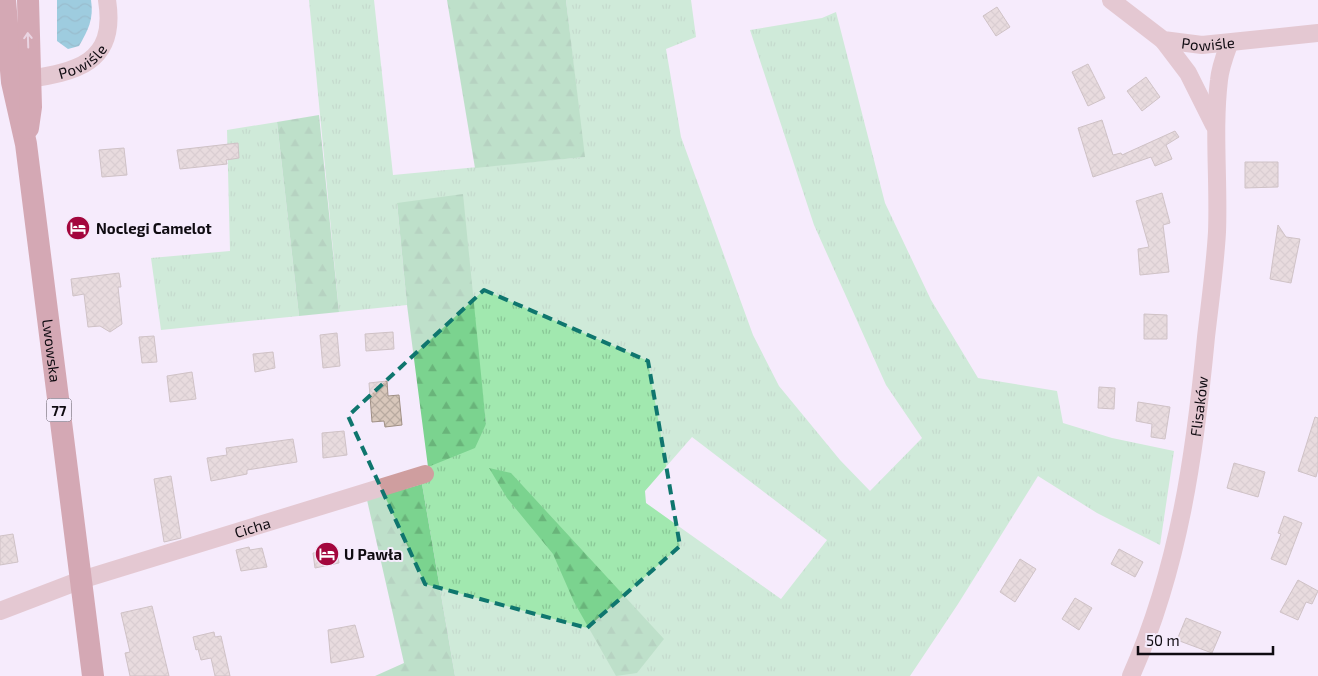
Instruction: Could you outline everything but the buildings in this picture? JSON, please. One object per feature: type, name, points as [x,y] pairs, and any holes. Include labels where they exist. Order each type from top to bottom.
[{"type":"main road","name":"Lwowska","points":[[6,0],[21,81],[26,144],[93,676]]},
{"type":"main road","name":"Lwowska","points":[[21,81],[28,0]]},
{"type":"street","name":"Powiśle","points":[[21,81],[75,70],[98,52],[104,44],[110,23],[107,0]]},
{"type":"street","name":"Powiśle","points":[[1112,0],[1163,40],[1202,45],[1229,44],[1318,32]]},
{"type":"street","name":"Flisaków","points":[[1163,40],[1188,73],[1216,129]]},
{"type":"street","name":"Flisaków","points":[[1130,676],[1160,603],[1184,504],[1201,395],[1216,234],[1219,180],[1216,129],[1219,78],[1229,44]]},
{"type":"street","name":"Cicha","points":[[0,611],[81,580],[425,474]]},
{"type":"highlighted area","points":[[484,290],[648,361],[680,546],[587,628],[425,584],[348,416]]},
{"type":"green space","points":[[309,0],[374,0],[393,175],[584,157],[566,0],[691,0],[696,37],[666,49],[681,137],[753,335],[779,386],[840,460],[870,491],[922,438],[886,385],[814,225],[750,30],[822,18],[836,12],[885,203],[931,300],[978,378],[1057,391],[1063,423],[1112,438],[1174,451],[1160,545],[1097,513],[1038,476],[958,604],[910,676],[455,676],[422,484],[428,467],[486,424],[476,340],[397,203],[407,305],[339,312]],"holes":[[[692,437],[827,540],[781,599],[646,503],[645,491]]]},
{"type":"green space","points":[[447,0],[566,0],[585,157],[475,168]]},
{"type":"green space","points":[[319,115],[339,312],[299,316],[277,122]]},
{"type":"green space","points":[[277,122],[299,316],[161,330],[151,258],[230,251],[227,130]]},
{"type":"green space","points":[[463,194],[486,424],[475,448],[428,467],[407,305],[397,203]]},
{"type":"green space","points":[[489,468],[511,473],[664,639],[637,673],[616,676],[574,602],[553,554],[507,498]]},
{"type":"green space","points":[[422,484],[455,676],[375,676],[404,663],[367,500]]},
{"type":"water","points":[[57,0],[91,0],[92,13],[90,24],[79,46],[68,49],[57,41]]},
{"type":"place","name":"Noclegi Camelot","points":[[78,228]]},
{"type":"place","name":"U Pawła","points":[[327,554]]}]
